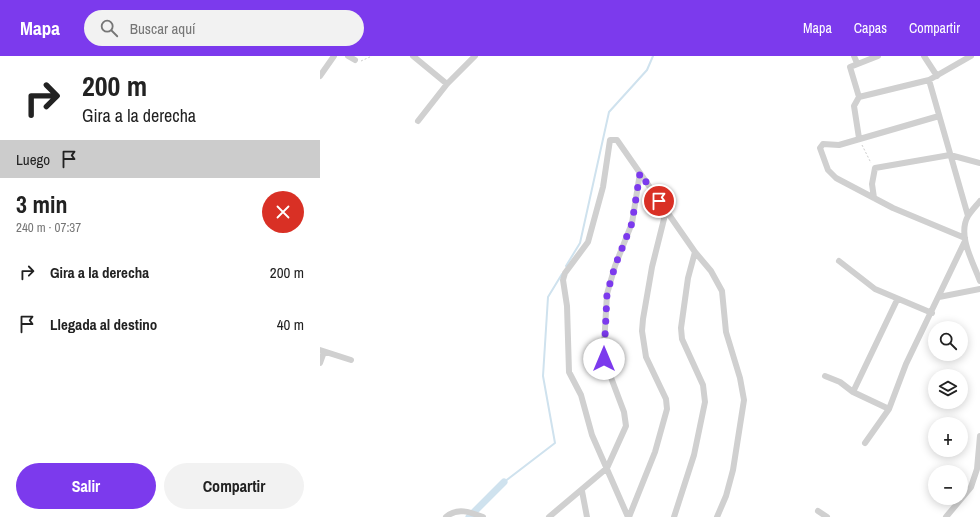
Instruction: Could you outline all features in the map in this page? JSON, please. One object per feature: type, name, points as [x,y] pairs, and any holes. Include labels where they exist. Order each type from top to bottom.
[{"type":"street","points":[[320,76],[334,56]]},
{"type":"street","points":[[348,56],[355,60]]},
{"type":"street","points":[[414,56],[447,84]]},
{"type":"street","points":[[463,56],[468,62]]},
{"type":"street","points":[[418,121],[447,84],[475,56]]},
{"type":"street","points":[[854,56],[857,64]]},
{"type":"street","points":[[859,97],[849,69],[851,66],[878,56]]},
{"type":"street","points":[[924,56],[937,76]]},
{"type":"street","points":[[859,138],[854,106],[859,97],[929,80],[971,56]]},
{"type":"street","points":[[929,80],[968,216]]},
{"type":"street","points":[[939,116],[839,145],[823,144],[820,148],[831,174],[874,198],[965,240]]},
{"type":"street","points":[[628,517],[587,420],[581,395],[568,369],[567,306],[563,280],[565,272],[588,242],[602,187],[610,140],[617,140],[666,211],[711,271],[722,291],[726,332],[740,378],[744,400],[734,470],[726,496],[717,517]]},
{"type":"street","points":[[874,198],[872,184],[875,168],[950,155],[980,163]]},
{"type":"street","points":[[549,517],[582,491],[607,468],[626,426],[624,412],[604,359],[607,294],[615,266],[632,223],[640,173]]},
{"type":"street","points":[[980,201],[968,216],[964,228],[965,240],[980,281]]},
{"type":"street","points":[[628,517],[655,452],[667,408],[666,399],[646,357],[642,331],[652,267],[666,211]]},
{"type":"street","points":[[865,443],[889,409],[906,364],[932,313],[965,240]]},
{"type":"street","points":[[674,517],[694,455],[705,402],[703,385],[682,339],[681,328],[688,278],[696,252]]},
{"type":"street","points":[[839,261],[863,281],[897,300],[932,313]]},
{"type":"street","points":[[939,297],[980,289]]},
{"type":"street","points":[[853,392],[897,300]]},
{"type":"street","points":[[320,363],[322,351],[351,360]]},
{"type":"street","points":[[825,376],[840,382],[853,392],[889,409]]},
{"type":"street","points":[[946,517],[970,487],[979,470],[980,436]]},
{"type":"street","points":[[582,491],[587,517]]},
{"type":"street","points":[[446,517],[452,512],[460,511],[482,517]]},
{"type":"street","points":[[818,511],[826,517]]},
{"type":"path","points":[[365,60],[372,56]]},
{"type":"path","points":[[859,138],[867,158],[875,168]]},
{"type":"waterway","points":[[566,266],[580,243],[609,112],[647,70],[653,56]]},
{"type":"waterway","points":[[504,482],[555,443],[543,376],[548,297],[562,274]]},
{"type":"waterway","points":[[469,517],[504,482]]},
{"type":"route","points":[[604,359],[607,294],[615,266],[632,223],[640,173],[659,201]]}]
